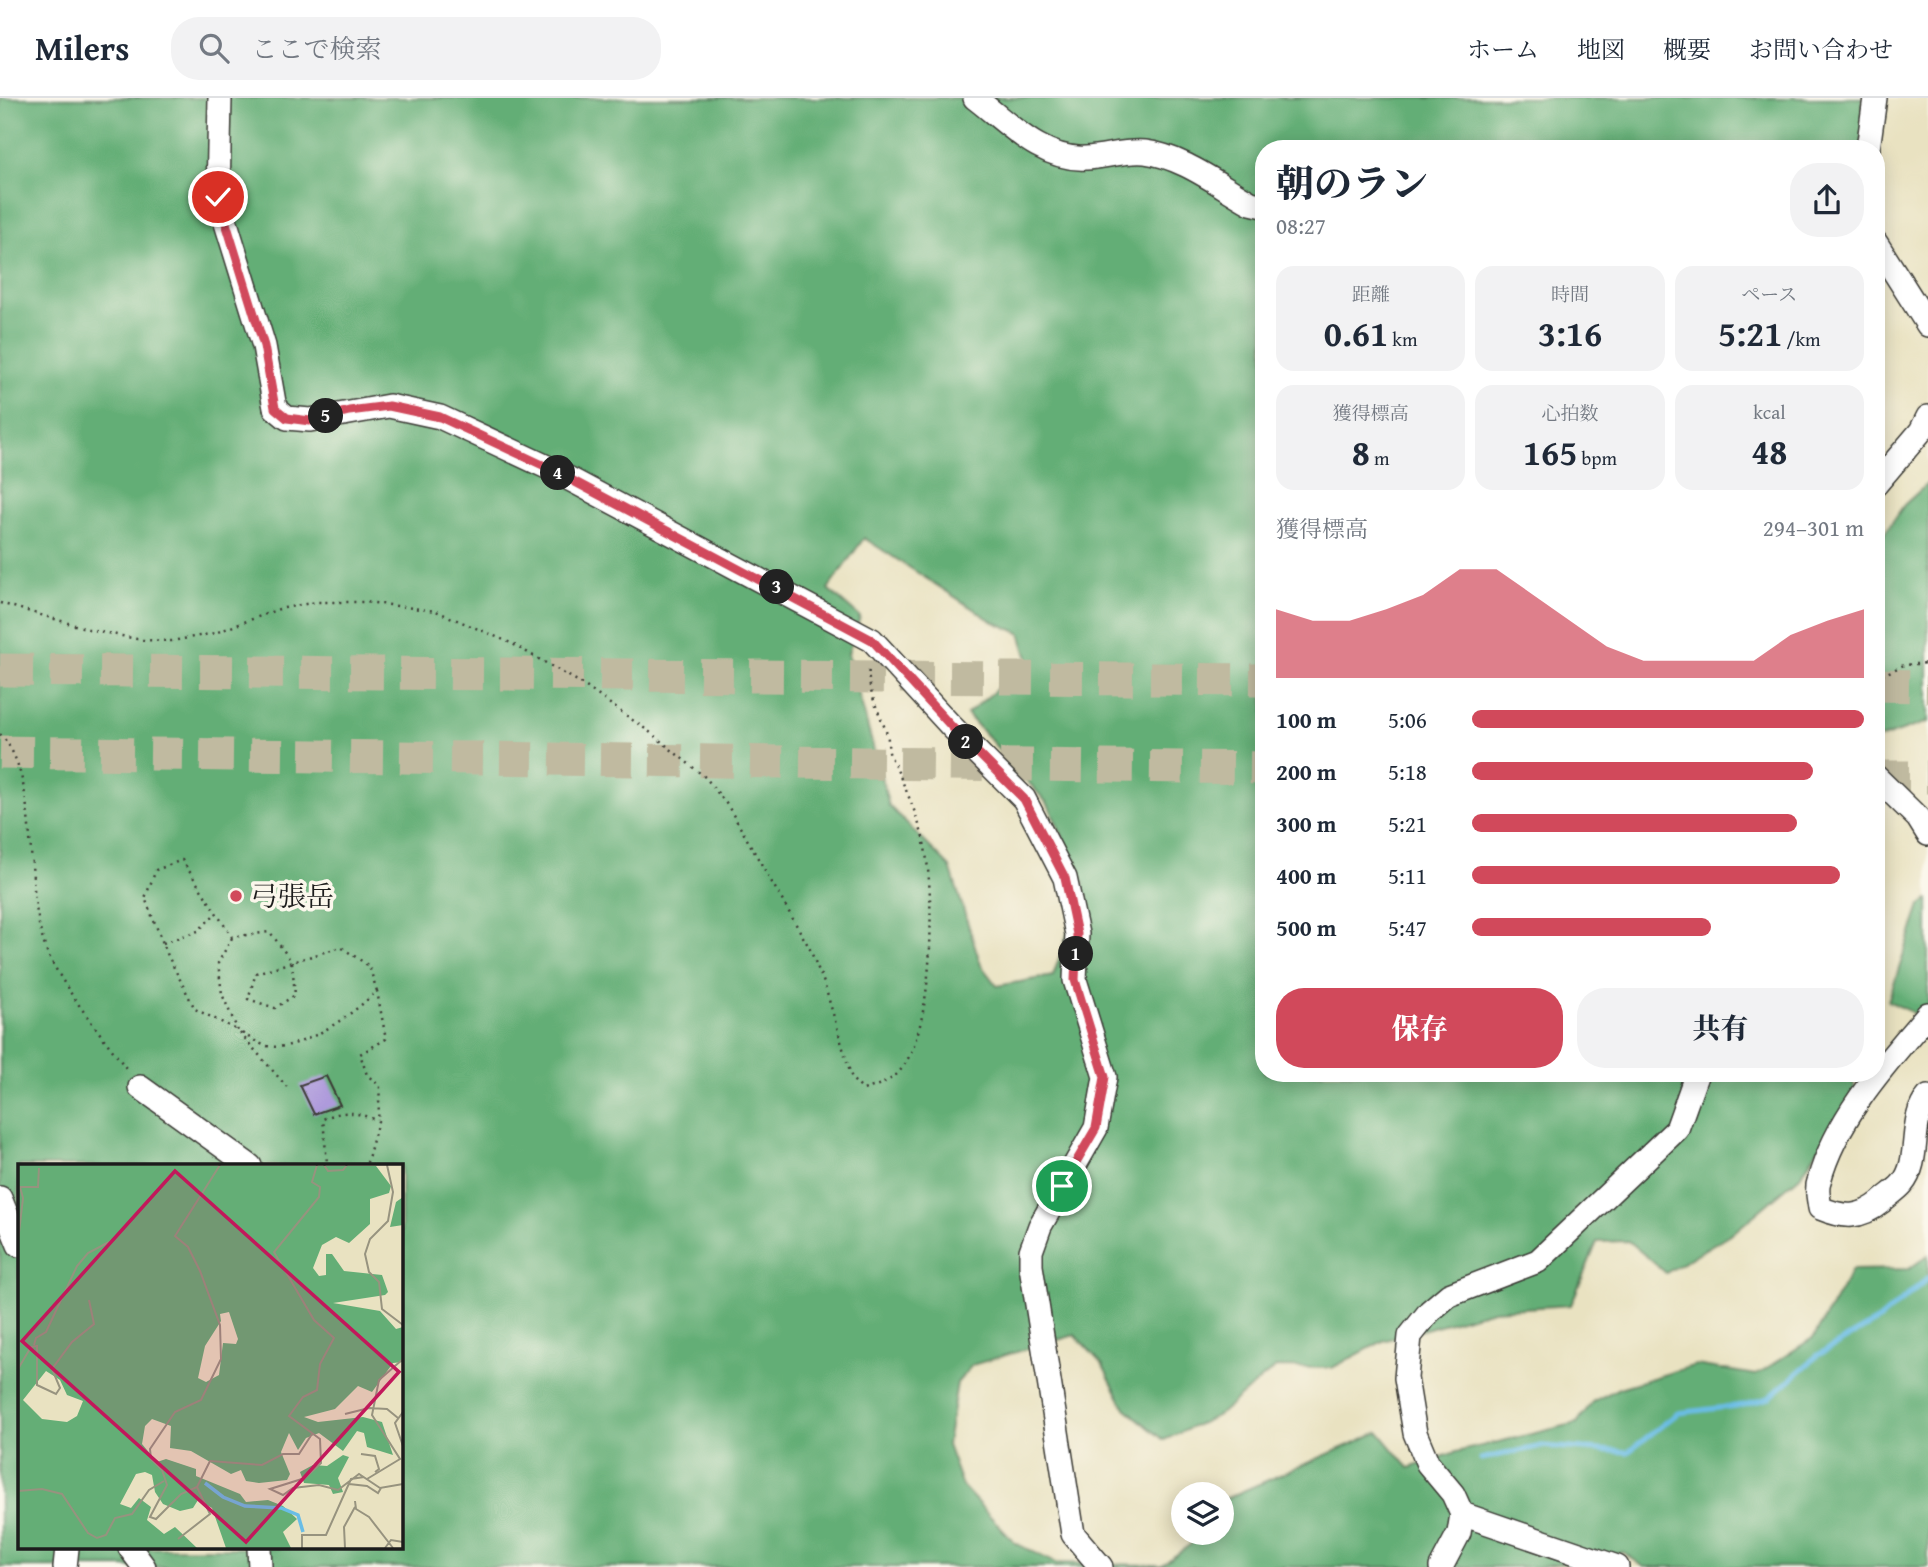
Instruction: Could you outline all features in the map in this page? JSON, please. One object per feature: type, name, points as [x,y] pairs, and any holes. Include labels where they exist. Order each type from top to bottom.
[{"type":"street","points":[[220,98],[218,197],[264,346],[275,408],[287,418],[310,421],[349,411],[389,406],[440,417],[547,467],[872,640],[952,727],[1024,799],[1065,878],[1077,934],[1075,980],[1105,1077],[1096,1128],[1040,1226],[1031,1251],[1031,1266],[1073,1534],[1101,1567]]},
{"type":"street","points":[[975,98],[1033,144],[1052,153],[1084,158],[1147,152],[1177,162],[1255,204]]},
{"type":"street","points":[[1869,140],[1875,98]]},
{"type":"street","points":[[1885,257],[1928,325]]},
{"type":"street","points":[[1885,473],[1921,430],[1928,417]]},
{"type":"street","points":[[1885,786],[1918,818],[1928,834]]},
{"type":"street","points":[[1885,1064],[1928,1014]]},
{"type":"street","points":[[1441,1567],[1459,1533],[1462,1514],[1453,1494],[1428,1464],[1415,1433],[1406,1378],[1410,1336],[1430,1311],[1449,1295],[1538,1261],[1678,1129],[1694,1082]]},
{"type":"street","points":[[1873,1082],[1841,1131],[1818,1184],[1820,1208],[1843,1217],[1872,1208],[1903,1183],[1915,1145],[1920,1106],[1928,1097]]},
{"type":"street","points":[[140,1087],[247,1164]]},
{"type":"street","points":[[0,1198],[18,1243]]},
{"type":"street","points":[[1462,1514],[1617,1567]]},
{"type":"street","points":[[131,1550],[144,1567]]},
{"type":"path","points":[[0,603],[92,630],[142,640],[172,641],[215,633],[279,609],[316,602],[366,602],[436,611],[523,650],[579,682],[651,733],[706,778],[728,806],[809,947],[824,984],[852,1079],[863,1090],[882,1085],[898,1073],[914,1049],[930,967],[929,894],[922,836],[889,753],[887,735],[871,691],[868,673],[872,640]]},
{"type":"path","points":[[1885,673],[1905,665],[1928,663]]},
{"type":"path","points":[[0,734],[9,744],[26,791],[29,842],[49,954],[140,1087]]},
{"type":"path","points":[[232,937],[182,860],[156,870],[145,898],[195,1009],[268,1046],[307,1040],[354,1013],[377,990]]},
{"type":"path","points":[[163,943],[198,931],[215,914]]},
{"type":"path","points":[[232,937],[270,932],[292,962],[295,995],[275,1008],[248,999],[256,972],[292,962],[341,947],[369,966],[377,990],[386,1039],[360,1054],[367,1075],[380,1086],[378,1121],[367,1164]]},
{"type":"path","points":[[232,937],[218,964],[222,994],[236,1030],[287,1087]]},
{"type":"path","points":[[328,1164],[323,1119],[341,1111],[355,1112],[378,1121]]},
{"type":"green space","points":[[0,98],[1863,98],[1862,140],[1255,140],[1255,1082],[1853,1082],[1856,1094],[1800,1176],[1738,1229],[1666,1273],[1628,1241],[1597,1242],[1571,1305],[1493,1310],[1383,1341],[1332,1368],[1276,1367],[1217,1416],[1164,1440],[1125,1408],[1102,1364],[1075,1335],[972,1365],[957,1383],[947,1445],[962,1486],[1015,1543],[1055,1563],[1162,1565],[1190,1545],[1234,1545],[1234,1495],[1379,1432],[1409,1468],[1456,1452],[1577,1423],[1592,1402],[1619,1388],[1696,1365],[1756,1375],[1814,1337],[1852,1270],[1909,1269],[1928,1255],[1928,1567],[1644,1567],[1623,1552],[1538,1567],[0,1567]],"holes":[[[864,538],[992,621],[1020,633],[1029,662],[967,714],[1048,804],[1084,884],[1053,976],[997,986],[981,965],[950,867],[889,806],[848,654],[860,617],[828,589]]]},
{"type":"green space","points":[[1928,483],[1928,722],[1885,737],[1885,533],[1904,505]]},
{"type":"green space","points":[[1928,900],[1928,1020],[1888,1001],[1920,906]]},
{"type":"building","points":[[326,1076],[340,1105],[314,1114],[300,1085]]},
{"type":"waterway","points":[[1481,1459],[1542,1446],[1628,1452],[1678,1413],[1744,1405],[1769,1398],[1818,1355],[1879,1320],[1928,1278]]},
{"type":"tunnel","points":[[0,670],[1255,680]]},
{"type":"tunnel","points":[[1885,685],[1928,686]]},
{"type":"tunnel","points":[[0,752],[1255,768]]},
{"type":"tunnel","points":[[1885,777],[1928,777]]},
{"type":"place","name":"弓張岳","points":[[236,896]]},
{"type":"route","points":[[218,197],[264,346],[275,408],[287,418],[310,421],[349,411],[389,406],[440,417],[547,467],[774,585],[872,640],[902,669],[952,727],[1024,799],[1049,842],[1065,878],[1077,934],[1075,980],[1105,1077],[1096,1128],[1062,1186]]}]
